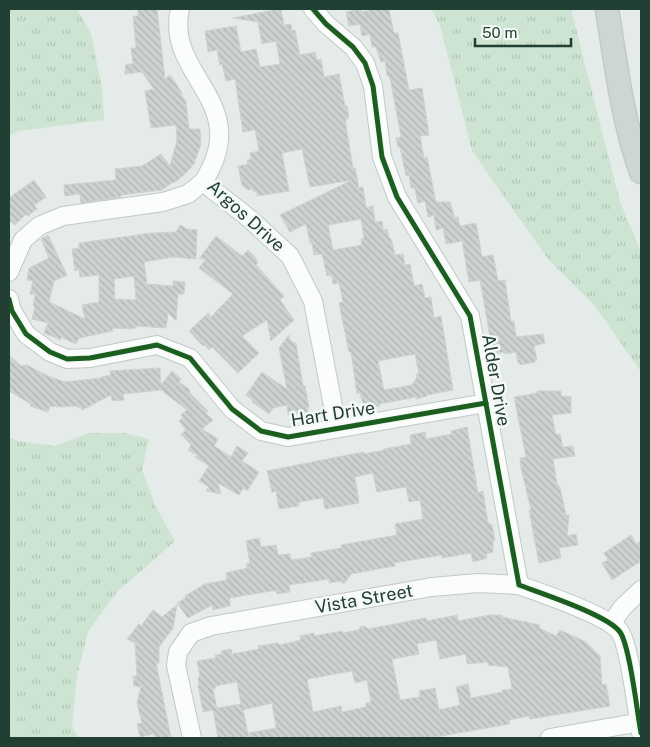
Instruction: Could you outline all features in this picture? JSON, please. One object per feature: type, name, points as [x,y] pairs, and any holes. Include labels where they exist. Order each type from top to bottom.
[{"type":"main road","points":[[607,9],[624,113],[641,172]]},
{"type":"street","name":"Argos Drive","points":[[180,9],[178,32],[185,55],[212,103],[218,121],[220,141],[211,169],[203,182],[250,219],[290,256],[313,301],[337,427]]},
{"type":"street","name":"Alder Drive","points":[[313,9],[326,24],[353,47],[365,63],[373,86],[382,157],[397,197],[470,316],[519,585]]},
{"type":"street","points":[[9,272],[23,240],[39,226],[64,216],[163,202],[188,194],[203,182]]},
{"type":"street","name":"Hart Drive","points":[[9,299],[12,311],[26,334],[50,352],[67,358],[90,358],[157,345],[190,358],[232,409],[261,431],[288,437],[337,427],[486,403]]},
{"type":"street","name":"Vista Street","points":[[192,738],[176,665],[178,652],[191,633],[211,626],[432,587],[478,583],[519,585]]},
{"type":"street","points":[[519,585],[580,608],[611,624],[620,632],[626,647],[641,726],[550,738]]},
{"type":"street","points":[[611,624],[623,607],[641,590]]},
{"type":"green space","points":[[9,9],[77,9],[91,34],[102,87],[104,120],[18,131],[9,136]]},
{"type":"green space","points":[[431,9],[571,9],[620,202],[641,252],[641,372],[595,306],[548,259],[472,151],[440,25]]},
{"type":"green space","points":[[89,433],[124,433],[149,439],[142,470],[156,507],[175,541],[116,593],[88,632],[77,676],[72,727],[79,738],[9,738],[9,437],[18,441],[55,446]]},
{"type":"building","points":[[138,9],[157,9],[165,79],[170,75],[182,93],[186,102],[189,129],[200,129],[201,144],[194,164],[178,180],[162,190],[121,195],[121,197],[81,203],[80,194],[65,196],[64,185],[116,180],[115,169],[142,166],[161,154],[170,166],[177,140],[176,125],[151,128],[145,91],[154,89],[142,72],[125,74],[126,64],[133,64],[131,48],[136,48],[133,16],[138,16]]},
{"type":"building","points":[[281,9],[284,25],[291,24],[292,31],[295,30],[300,55],[315,52],[317,60],[321,59],[324,77],[339,74],[349,118],[346,119],[346,126],[353,168],[355,168],[359,188],[363,187],[366,208],[373,206],[375,222],[382,221],[383,230],[387,229],[395,255],[403,254],[405,265],[410,264],[414,286],[422,284],[425,298],[431,297],[434,318],[441,316],[453,390],[368,408],[367,404],[363,404],[360,393],[357,394],[351,352],[349,352],[339,303],[343,302],[339,283],[333,284],[332,275],[327,276],[322,254],[314,255],[306,224],[290,232],[280,215],[352,180],[310,187],[302,149],[282,153],[289,191],[257,196],[257,192],[254,192],[253,189],[248,190],[242,185],[238,166],[248,164],[247,160],[251,159],[250,153],[259,151],[255,130],[243,132],[235,79],[226,81],[217,50],[208,52],[205,31],[236,26],[241,52],[256,49],[260,67],[280,64],[276,41],[262,44],[258,22],[233,18]],"holes":[[[361,219],[364,239],[361,239],[362,245],[333,250],[328,225]],[[415,354],[419,374],[416,374],[417,377],[412,385],[384,390],[378,361]]]},
{"type":"building","points":[[361,9],[361,12],[389,9],[394,33],[398,33],[409,90],[422,88],[429,135],[420,136],[424,158],[427,157],[436,202],[450,202],[455,218],[458,217],[460,226],[476,223],[482,257],[493,255],[498,281],[505,280],[511,321],[514,321],[516,337],[543,334],[545,343],[534,346],[537,360],[535,362],[520,365],[516,352],[493,354],[480,280],[469,282],[462,241],[446,244],[443,228],[436,230],[434,215],[428,217],[425,201],[418,203],[415,190],[411,188],[409,175],[406,176],[400,147],[398,147],[396,138],[401,137],[385,61],[381,62],[376,47],[372,47],[370,34],[362,36],[360,24],[349,26],[346,12]]},
{"type":"building","points":[[34,180],[46,197],[34,205],[37,209],[28,216],[26,214],[15,225],[9,220],[9,198]]},
{"type":"building","points":[[180,225],[187,229],[197,230],[196,259],[173,257],[144,262],[147,284],[173,286],[173,281],[185,282],[184,294],[178,294],[176,321],[168,313],[166,328],[136,326],[136,328],[131,329],[112,328],[113,331],[79,338],[76,344],[61,337],[61,340],[44,333],[48,323],[32,319],[35,295],[30,294],[33,281],[27,280],[29,268],[49,258],[41,239],[48,235],[67,275],[54,281],[49,302],[85,319],[82,305],[99,302],[99,275],[80,277],[79,269],[75,271],[72,249],[79,248],[79,243],[152,233],[176,232]],"holes":[[[134,276],[136,300],[115,299],[114,279]]]},
{"type":"building","points":[[216,236],[242,256],[248,250],[255,257],[258,262],[256,265],[284,296],[280,300],[294,320],[271,341],[267,320],[242,336],[259,353],[238,373],[212,347],[209,350],[203,346],[189,331],[208,313],[211,317],[233,294],[199,268],[206,259],[199,259]]},
{"type":"building","points":[[289,335],[290,341],[296,343],[303,386],[305,386],[309,408],[307,408],[308,412],[288,415],[287,405],[273,408],[269,414],[252,402],[253,400],[246,395],[262,372],[287,389],[279,348]]},
{"type":"building","points":[[9,355],[21,366],[27,365],[65,382],[101,378],[111,375],[110,371],[160,368],[161,385],[172,371],[181,379],[179,382],[190,390],[189,392],[208,411],[206,413],[213,420],[202,429],[218,439],[214,446],[231,457],[237,446],[248,453],[242,461],[259,472],[247,491],[243,488],[239,495],[218,483],[221,494],[206,491],[209,487],[199,481],[209,466],[188,450],[191,445],[181,434],[186,430],[179,421],[183,418],[181,415],[187,410],[161,390],[123,394],[124,400],[112,401],[111,395],[82,410],[81,407],[78,408],[77,406],[50,406],[48,412],[30,406],[31,404],[9,391]]},
{"type":"building","points":[[537,391],[561,391],[561,396],[571,397],[571,413],[552,415],[556,435],[560,434],[563,447],[573,446],[575,456],[553,459],[557,484],[560,487],[566,515],[569,515],[567,536],[576,534],[578,545],[559,548],[561,558],[539,563],[529,510],[531,510],[521,468],[520,458],[526,457],[514,397],[537,393]]},
{"type":"building","points":[[467,427],[478,493],[483,491],[488,523],[492,525],[495,540],[493,542],[493,552],[486,554],[487,558],[473,562],[471,553],[442,558],[442,555],[394,563],[395,566],[351,574],[344,584],[341,581],[329,583],[329,579],[289,585],[290,592],[277,594],[277,591],[271,591],[230,598],[230,606],[213,610],[212,605],[188,618],[177,603],[205,584],[227,580],[226,573],[247,568],[246,564],[250,563],[246,541],[259,538],[261,547],[276,545],[278,555],[290,554],[291,560],[312,557],[311,553],[341,548],[341,545],[397,535],[395,524],[423,519],[420,500],[409,502],[406,487],[377,492],[373,473],[355,477],[359,503],[325,509],[323,498],[299,502],[299,506],[279,509],[276,491],[272,492],[267,471],[363,452],[364,454],[384,450],[411,444],[410,435],[425,432],[426,439],[452,434],[451,431]]},
{"type":"building","points":[[631,535],[636,544],[641,541],[641,561],[612,580],[602,563],[608,560],[604,553]]},
{"type":"building","points":[[177,605],[173,628],[159,647],[159,663],[156,663],[171,738],[155,738],[154,734],[140,737],[137,724],[142,723],[137,703],[141,687],[134,686],[133,676],[137,676],[135,643],[127,639],[139,624],[141,626],[153,610],[162,617]]},
{"type":"building","points":[[457,615],[458,621],[490,615],[502,615],[502,617],[540,625],[539,628],[556,636],[560,630],[586,642],[600,656],[602,685],[606,684],[610,706],[530,719],[529,716],[509,720],[510,724],[430,738],[409,738],[408,736],[398,738],[249,738],[218,738],[213,710],[203,712],[198,685],[198,677],[200,676],[197,661],[216,658],[215,655],[222,654],[221,651],[231,649],[232,654],[259,649],[258,646],[278,643],[280,645],[301,640],[300,636],[314,633],[314,636],[342,631],[342,633],[359,630],[360,627],[365,626],[368,629],[426,618],[427,621]],"holes":[[[436,640],[440,659],[466,654],[467,664],[488,662],[488,665],[508,667],[512,689],[471,698],[468,684],[456,687],[460,705],[439,710],[435,688],[419,691],[420,697],[400,700],[392,659],[419,654],[417,644]],[[352,671],[355,683],[367,680],[371,702],[366,703],[366,707],[342,712],[341,706],[313,712],[307,679]],[[237,682],[241,704],[217,708],[213,689],[216,688],[215,686]],[[272,703],[276,728],[249,733],[249,738],[243,710]]]},
{"type":"cycle path","points":[[313,9],[326,24],[353,47],[365,63],[373,86],[382,157],[397,197],[470,316],[519,585],[588,612],[613,625],[620,632],[624,640],[630,665],[641,733]]},
{"type":"cycle path","points":[[9,299],[12,311],[26,334],[50,352],[67,359],[90,358],[157,345],[190,358],[232,409],[261,431],[288,437],[486,403]]}]
